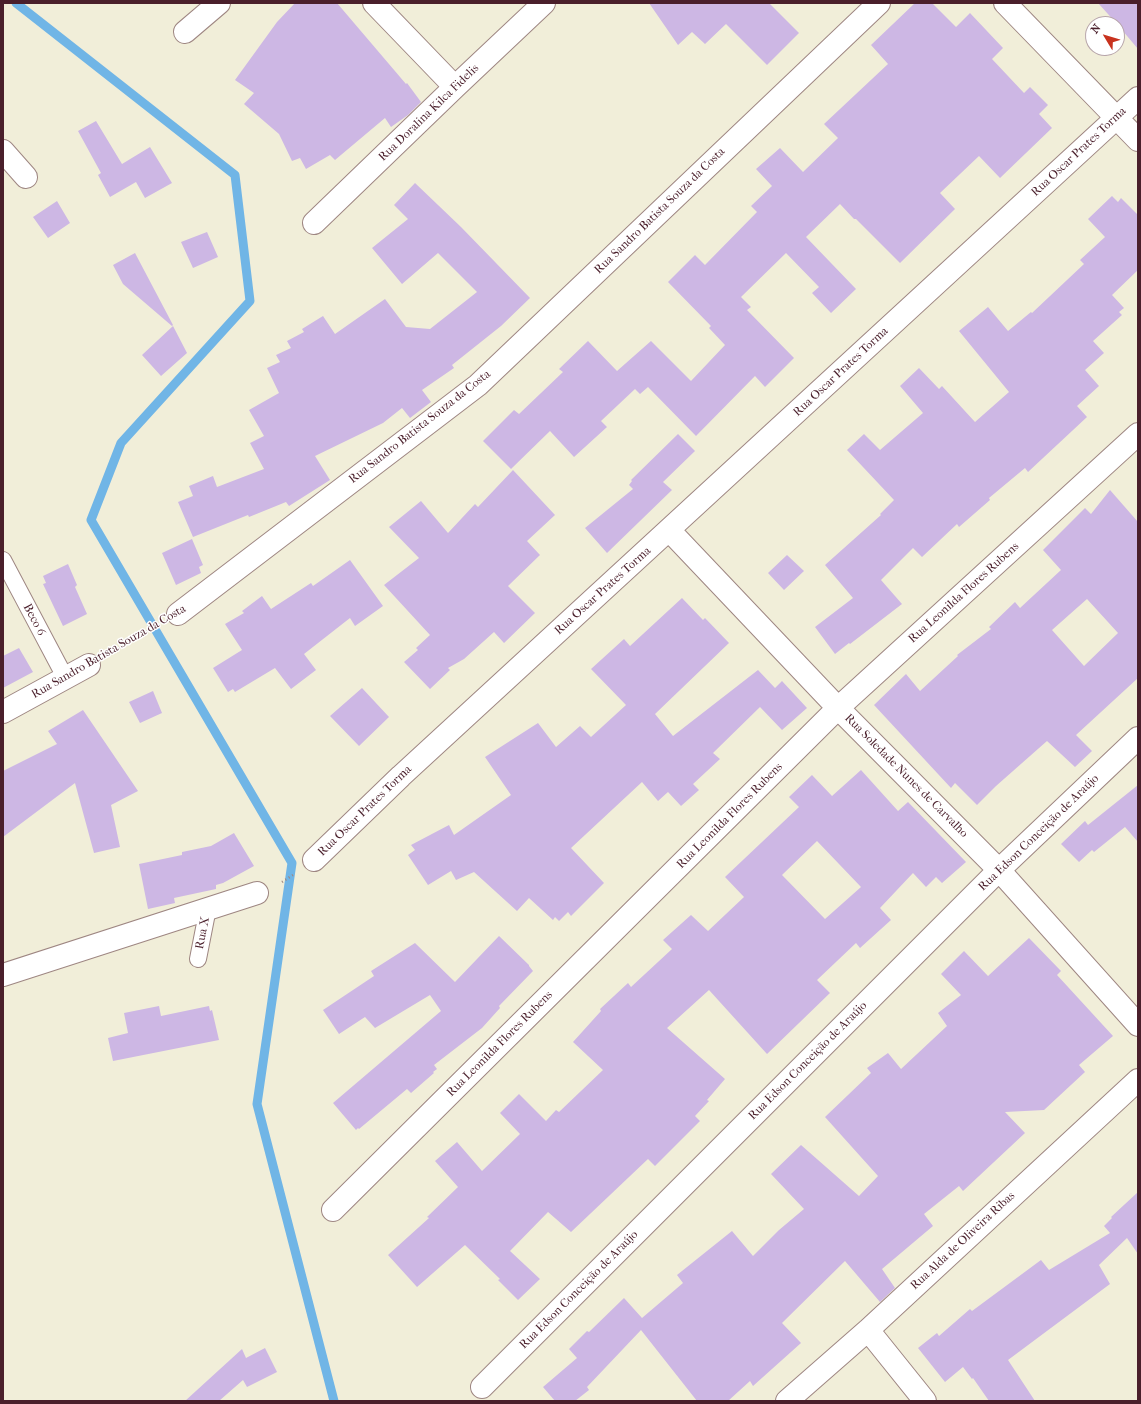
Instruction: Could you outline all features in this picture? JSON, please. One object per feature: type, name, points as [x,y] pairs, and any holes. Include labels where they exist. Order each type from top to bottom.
[{"type":"street","points":[[185,32],[218,3]]},
{"type":"street","points":[[374,3],[455,87]]},
{"type":"street","name":"Rua Doralina Kilca Fidelis","points":[[314,223],[544,3]]},
{"type":"street","name":"Rua Sandro Batista Souza da Costa","points":[[178,614],[478,384],[879,3]]},
{"type":"street","points":[[1005,3],[1138,140]]},
{"type":"street","name":"Rua Oscar Prates Torma","points":[[314,860],[400,776],[1138,98]]},
{"type":"street","points":[[3,151],[26,177]]},
{"type":"street","name":"Rua Leonilda Flores Rubens","points":[[333,1210],[838,708],[1138,434]]},
{"type":"street","name":"Rua Soledade Nunes de Carvalho","points":[[669,530],[838,708],[999,870],[1138,1025]]},
{"type":"street","name":"Rua Sandro Batista Souza da Costa","points":[[3,712],[66,679],[89,665]]},
{"type":"street","name":"Rua Edson Conceição de Araújo","points":[[482,1387],[999,870],[1138,738]]},
{"type":"street","points":[[3,975],[257,893]]},
{"type":"street","name":"Rua Alda de Oliveira Ribas","points":[[788,1401],[868,1330],[1138,1080]]},
{"type":"street","points":[[868,1330],[925,1401]]},
{"type":"lane","name":"Beco 6","points":[[3,560],[66,679]]},
{"type":"lane","name":"Rua X","points":[[198,959],[208,908]]},
{"type":"path","name":"Rua Sandro Batista Souza da Costa","points":[[89,665],[178,614]]},
{"type":"path","name":"Rua Oscar Prates Torma","points":[[257,893],[284,882],[314,860]]},
{"type":"building","points":[[295,3],[337,3],[406,84],[407,83],[421,102],[408,115],[391,127],[385,118],[335,160],[330,155],[306,169],[300,158],[292,161],[279,134],[244,104],[254,93],[235,80],[277,22]]},
{"type":"building","points":[[649,3],[769,3],[799,33],[767,65],[726,24],[705,44],[692,32],[678,45]]},
{"type":"building","points":[[915,3],[932,3],[956,27],[970,13],[1003,48],[992,59],[1024,93],[1030,87],[1048,105],[1039,114],[1052,128],[1000,178],[979,156],[940,193],[955,209],[900,263],[840,204],[806,237],[856,289],[831,313],[812,293],[819,287],[786,253],[741,297],[751,307],[747,310],[794,358],[765,387],[755,376],[696,436],[648,387],[640,394],[635,389],[601,421],[607,427],[574,457],[550,431],[511,469],[483,441],[514,410],[519,414],[563,372],[559,369],[588,341],[617,371],[651,341],[691,381],[725,345],[709,328],[711,326],[668,282],[695,255],[705,265],[757,212],[751,206],[772,186],[756,169],[780,148],[803,172],[838,138],[824,124],[888,64],[871,45]]},
{"type":"building","points":[[1098,3],[1138,3],[1138,49],[1125,34],[1125,16],[1110,16]]},
{"type":"building","points":[[96,121],[122,164],[150,147],[172,183],[145,198],[136,182],[110,197],[98,175],[101,173],[78,131]]},
{"type":"building","points":[[415,183],[461,227],[530,298],[501,326],[452,365],[454,368],[422,390],[431,402],[410,418],[402,408],[383,423],[315,456],[330,480],[289,506],[286,502],[249,517],[248,515],[193,537],[178,502],[193,496],[189,486],[213,476],[217,487],[264,469],[250,443],[264,436],[249,410],[279,393],[267,368],[280,362],[276,355],[291,348],[287,341],[304,332],[302,329],[323,316],[335,334],[385,299],[406,327],[430,329],[477,292],[438,253],[402,284],[372,248],[408,219],[394,205]]},
{"type":"building","points":[[1112,196],[1118,202],[1121,198],[1138,215],[1138,270],[1112,295],[1124,308],[1119,312],[1122,315],[1093,341],[1104,353],[1085,370],[1099,386],[1077,406],[1087,417],[1028,472],[1025,468],[989,498],[990,500],[959,527],[957,524],[922,557],[913,548],[881,580],[902,604],[835,654],[815,627],[853,598],[825,565],[881,515],[880,514],[894,500],[847,450],[864,434],[880,450],[923,413],[900,386],[919,368],[939,389],[942,386],[975,422],[1009,392],[959,331],[988,307],[1008,331],[1031,312],[1032,313],[1084,264],[1080,260],[1105,237],[1088,219]]},
{"type":"building","points":[[57,201],[70,223],[48,238],[33,217]]},
{"type":"building","points":[[207,232],[218,257],[193,268],[181,242]]},
{"type":"building","points":[[135,253],[173,325],[172,326],[123,284],[113,265]]},
{"type":"building","points":[[173,326],[187,353],[161,376],[142,355]]},
{"type":"building","points":[[678,434],[695,451],[663,482],[672,490],[607,553],[585,528],[633,489],[629,485],[632,481],[631,480]]},
{"type":"building","points":[[513,470],[555,515],[527,541],[540,555],[508,586],[535,613],[504,643],[494,632],[464,659],[448,668],[450,670],[430,689],[404,662],[418,650],[416,648],[430,635],[384,585],[419,558],[389,527],[421,501],[448,533],[475,504],[478,507]]},
{"type":"building","points":[[1110,490],[1138,522],[1138,678],[1076,735],[1092,751],[1075,767],[1047,741],[996,786],[977,805],[955,783],[951,788],[874,705],[906,674],[920,691],[958,656],[957,655],[991,629],[989,627],[1015,602],[1020,608],[1061,570],[1043,550],[1085,508],[1091,514]],"holes":[[[1087,599],[1118,633],[1084,666],[1052,630]]]},
{"type":"building","points":[[192,539],[203,565],[199,567],[201,573],[176,585],[162,553]]},
{"type":"building","points":[[787,555],[804,571],[784,590],[768,573]]},
{"type":"building","points":[[350,560],[383,606],[355,626],[350,618],[304,654],[316,670],[291,689],[275,668],[235,692],[233,689],[228,692],[213,668],[242,650],[225,624],[244,613],[242,611],[262,596],[271,609],[311,583],[313,586]]},
{"type":"building","points":[[68,564],[77,585],[75,587],[87,614],[63,626],[43,584],[46,583],[43,576]]},
{"type":"building","points":[[682,598],[703,620],[705,618],[729,643],[655,714],[673,736],[758,670],[775,688],[782,681],[807,708],[782,730],[760,707],[713,753],[720,759],[693,784],[699,790],[681,806],[668,792],[658,801],[642,782],[571,848],[604,883],[571,916],[568,912],[559,921],[555,917],[553,920],[529,898],[517,911],[474,872],[456,880],[451,871],[428,885],[408,855],[415,850],[411,845],[449,825],[454,835],[511,795],[485,757],[538,723],[556,747],[580,726],[591,737],[626,705],[591,669],[624,639],[630,646]]},
{"type":"building","points":[[19,648],[33,672],[3,688],[3,656]]},
{"type":"building","points":[[362,688],[389,717],[359,746],[330,716]]},
{"type":"building","points":[[153,691],[162,713],[140,723],[129,702]]},
{"type":"building","points":[[83,710],[138,791],[111,805],[120,847],[94,853],[75,783],[3,837],[3,771],[57,744],[48,731]]},
{"type":"building","points":[[861,770],[898,811],[908,802],[966,862],[942,883],[936,877],[926,887],[913,873],[880,908],[891,920],[860,948],[856,943],[817,980],[830,993],[767,1054],[709,990],[667,1028],[725,1079],[707,1100],[709,1101],[695,1116],[700,1121],[655,1166],[648,1159],[571,1232],[548,1212],[510,1251],[540,1279],[518,1300],[498,1280],[500,1279],[465,1245],[417,1287],[388,1255],[429,1218],[427,1217],[458,1187],[435,1161],[457,1142],[482,1171],[520,1134],[500,1113],[519,1094],[546,1121],[556,1110],[559,1112],[603,1070],[573,1042],[601,1011],[600,1009],[628,983],[631,987],[672,949],[663,940],[691,915],[708,931],[744,897],[725,877],[799,807],[789,797],[812,775],[832,796]],"holes":[[[817,841],[861,887],[825,919],[782,875]]]},
{"type":"building","points":[[1138,785],[1138,842],[1125,827],[1094,852],[1092,850],[1079,862],[1061,844],[1085,821],[1088,825]]},
{"type":"building","points":[[234,833],[254,866],[223,883],[216,885],[216,889],[174,898],[175,903],[148,909],[139,864],[182,855],[182,852],[211,846]]},
{"type":"building","points":[[499,936],[529,965],[533,971],[499,1006],[500,1008],[482,1028],[434,1065],[437,1069],[433,1072],[434,1073],[411,1093],[407,1089],[356,1130],[333,1103],[441,1011],[430,995],[375,1028],[365,1017],[339,1034],[323,1010],[374,976],[371,971],[415,943],[455,982]]},
{"type":"building","points":[[1029,938],[1061,971],[1057,975],[1113,1036],[1079,1065],[1085,1072],[1044,1110],[1005,1112],[1025,1133],[963,1191],[959,1186],[924,1214],[933,1226],[882,1269],[895,1288],[880,1302],[845,1261],[782,1323],[801,1343],[753,1386],[750,1381],[728,1401],[697,1401],[641,1330],[587,1387],[589,1390],[575,1401],[555,1401],[543,1387],[577,1358],[569,1349],[624,1298],[642,1318],[683,1283],[677,1275],[732,1231],[753,1256],[779,1230],[804,1209],[771,1174],[801,1145],[859,1196],[878,1176],[825,1117],[871,1073],[867,1068],[888,1053],[901,1069],[947,1026],[938,1013],[961,995],[941,974],[964,951],[988,976]]},
{"type":"building","points":[[159,1006],[161,1016],[209,1006],[210,1011],[212,1010],[219,1040],[113,1061],[108,1038],[128,1033],[124,1013]]},
{"type":"building","points":[[1138,1192],[1138,1254],[1127,1238],[1099,1265],[1110,1284],[1008,1360],[1035,1401],[989,1401],[973,1378],[972,1379],[963,1367],[945,1382],[918,1348],[937,1333],[939,1336],[970,1309],[972,1311],[1041,1260],[1049,1270],[1110,1233],[1104,1226],[1112,1218],[1111,1217]]},
{"type":"building","points":[[265,1348],[277,1372],[247,1387],[243,1380],[219,1401],[185,1401],[242,1349],[246,1358]]},
{"type":"waterway","points":[[16,3],[235,175],[250,301],[121,443],[91,520],[292,863],[257,1104],[334,1401]]}]
